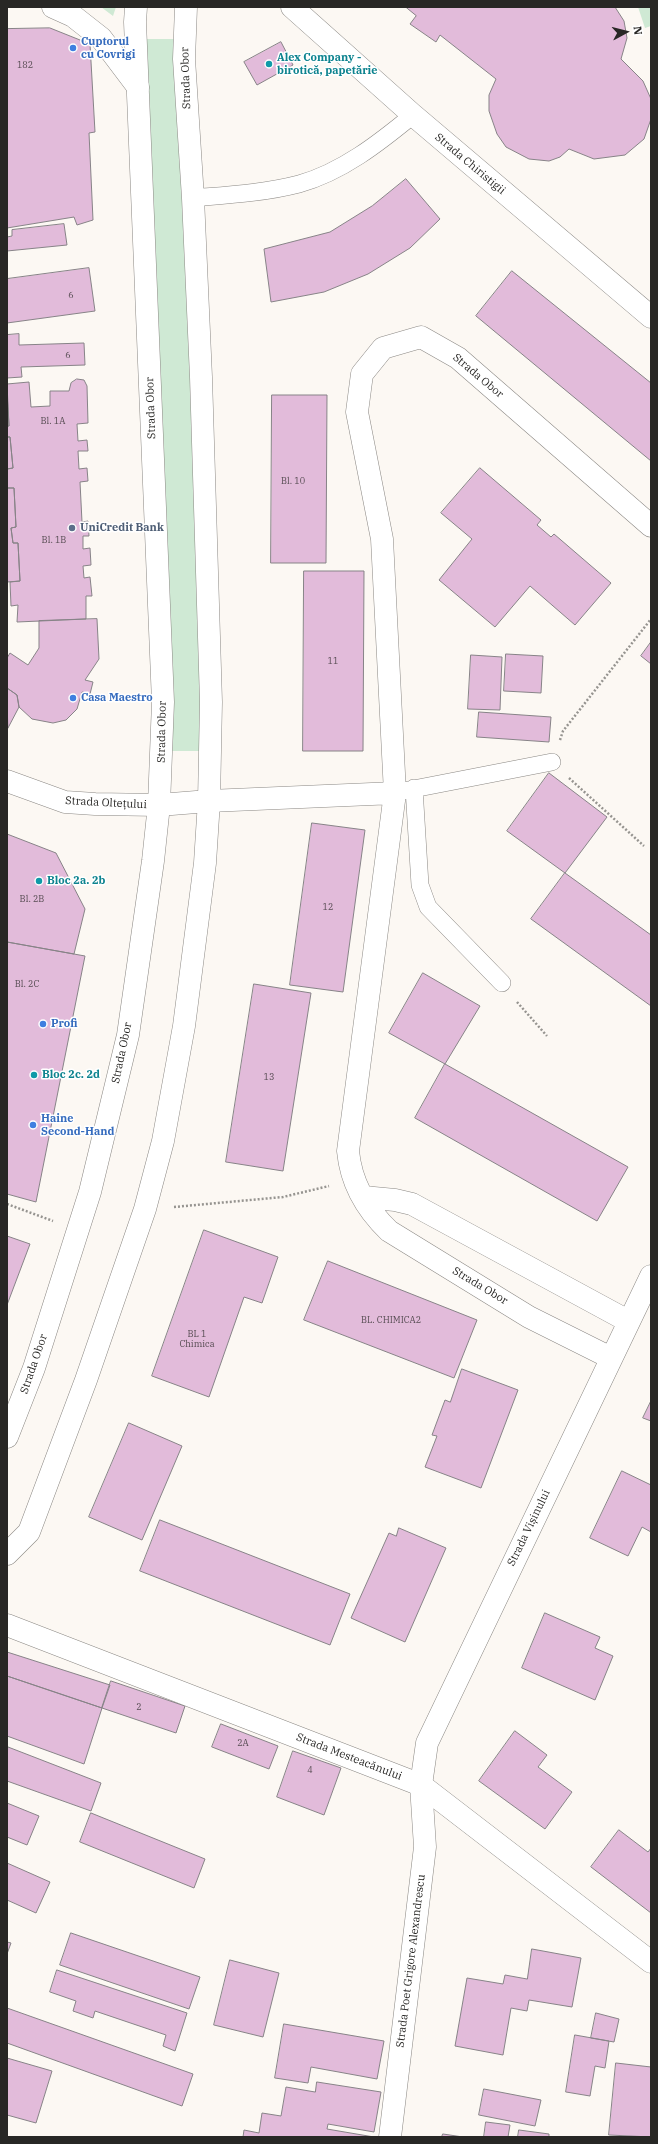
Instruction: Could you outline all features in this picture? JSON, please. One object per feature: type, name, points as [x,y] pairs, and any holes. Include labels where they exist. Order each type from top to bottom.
[{"type":"main road","points":[[53,7],[73,16],[101,38],[138,88]]},
{"type":"main road","name":"Strada Obor","points":[[7,1437],[34,1368],[92,1184],[128,1035],[160,805],[163,702],[135,22],[136,7]]},
{"type":"main road","name":"Strada Obor","points":[[7,1554],[29,1532],[86,1380],[145,1210],[163,1141],[184,1026],[205,863],[209,801],[210,694],[193,198],[184,59],[186,7]]},
{"type":"main road","name":"Strada Chiristigii","points":[[292,7],[413,115],[651,317]]},
{"type":"main road","name":"Strada Obor","points":[[611,1358],[529,1317],[389,1231],[375,1217],[358,1189],[348,1151],[404,791],[382,539],[357,412],[362,374],[383,348],[421,337],[458,358],[651,526]]},
{"type":"main road","name":"Strada Oltețului","points":[[7,781],[66,802],[160,805],[209,801]]},
{"type":"main road","points":[[209,801],[404,791]]},
{"type":"main road","points":[[358,1189],[412,1204],[628,1321]]},
{"type":"main road","name":"Strada Vișinului","points":[[421,1785],[427,1743],[628,1321],[648,1289]]},
{"type":"main road","name":"Strada Mesteacănului","points":[[7,1625],[421,1785],[651,1962]]},
{"type":"main road","name":"Strada Poet Grigore Alexandrescu","points":[[390,2137],[425,1847],[421,1785]]},
{"type":"lane","points":[[193,198],[252,192],[299,184],[337,168],[370,148],[413,115]]},
{"type":"lane","points":[[502,983],[428,907],[420,885],[404,791],[552,762]]},
{"type":"path","points":[[644,846],[552,762],[563,731],[651,619]]},
{"type":"path","points":[[502,983],[547,1036]]},
{"type":"path","points":[[145,1210],[358,1189]]},
{"type":"path","points":[[7,1204],[32,1214]]},
{"type":"green space","points":[[101,7],[116,7],[113,16]]},
{"type":"green space","points":[[638,7],[651,7],[651,26],[645,28]]},
{"type":"green space","points":[[146,39],[177,39],[191,321],[204,751],[169,751]]},
{"type":"building","points":[[406,7],[615,7],[624,21],[627,38],[621,59],[643,81],[651,99],[651,119],[644,139],[625,155],[594,159],[569,149],[560,157],[549,161],[529,159],[506,147],[497,134],[489,111],[489,95],[496,79],[440,35],[436,42],[410,24],[416,16]]},
{"type":"building","points":[[50,28],[90,44],[95,132],[89,133],[93,220],[77,225],[74,217],[7,228],[7,29]]},
{"type":"building","name":"Alex Company - birotică, papetărie","points":[[281,42],[293,65],[257,85],[244,62]]},
{"type":"building","points":[[406,179],[440,219],[410,248],[368,274],[324,292],[271,302],[264,249],[330,232],[372,206]]},
{"type":"building","points":[[64,224],[67,245],[7,251],[7,237],[12,236],[12,230]]},
{"type":"building","points":[[89,268],[95,311],[7,323],[7,279]]},
{"type":"building","points":[[512,271],[651,383],[651,461],[476,316]]},
{"type":"building","points":[[19,334],[19,345],[84,343],[85,365],[21,367],[22,377],[7,378],[7,335]]},
{"type":"building","points":[[77,379],[84,380],[87,386],[88,423],[77,424],[78,441],[87,440],[88,451],[78,451],[79,469],[87,468],[88,481],[80,482],[82,522],[88,521],[89,536],[83,536],[83,549],[90,548],[91,565],[83,566],[84,578],[90,577],[92,596],[86,596],[86,619],[17,622],[18,605],[11,606],[10,582],[20,581],[18,543],[13,543],[11,528],[16,527],[14,488],[7,488],[7,469],[13,468],[10,437],[7,437],[7,426],[9,426],[7,384],[29,382],[31,407],[50,406],[50,391],[69,391],[71,383]]},
{"type":"building","points":[[7,393],[9,426],[7,426]]},
{"type":"building","points":[[272,395],[327,395],[326,563],[271,563]]},
{"type":"building","points":[[7,437],[10,437],[13,468],[7,469]]},
{"type":"building","points":[[480,468],[541,520],[537,525],[551,537],[554,534],[611,583],[575,625],[530,586],[495,627],[439,580],[472,539],[441,513]]},
{"type":"building","points":[[7,488],[14,488],[16,527],[11,528],[13,543],[18,543],[20,581],[7,582]]},
{"type":"building","points":[[304,571],[364,571],[363,751],[303,751]]},
{"type":"building","points":[[97,619],[99,659],[85,680],[93,682],[90,694],[82,692],[77,709],[66,720],[53,723],[32,719],[19,707],[17,695],[7,688],[7,658],[10,653],[28,665],[39,648],[39,621]]},
{"type":"building","points":[[651,642],[651,664],[641,656]]},
{"type":"building","points":[[506,654],[543,656],[541,693],[504,691]]},
{"type":"building","points":[[471,655],[502,657],[500,710],[468,709]]},
{"type":"building","points":[[7,688],[17,695],[19,707],[8,728]]},
{"type":"building","points":[[479,712],[551,717],[549,742],[477,737]]},
{"type":"building","points":[[549,773],[607,817],[565,873],[507,831]]},
{"type":"building","points":[[312,823],[365,830],[343,992],[290,985]]},
{"type":"building","name":"Bloc 2a. 2b","points":[[7,834],[56,853],[85,909],[74,954],[7,942]]},
{"type":"building","points":[[565,873],[651,935],[651,1006],[531,919]]},
{"type":"building","name":"Bloc 2c. 2d","points":[[7,942],[85,956],[36,1202],[7,1194]]},
{"type":"building","points":[[423,973],[480,1006],[445,1064],[389,1033]]},
{"type":"building","points":[[254,984],[311,993],[283,1171],[226,1162]]},
{"type":"building","points":[[445,1064],[628,1167],[597,1221],[415,1118]]},
{"type":"building","points":[[204,1230],[278,1257],[262,1303],[244,1297],[209,1397],[152,1376]]},
{"type":"building","points":[[7,1236],[30,1244],[7,1305]]},
{"type":"building","points":[[328,1261],[477,1320],[454,1378],[304,1320]]},
{"type":"building","points":[[462,1369],[518,1390],[481,1488],[425,1467],[437,1436],[432,1435],[445,1400],[450,1402]]},
{"type":"building","points":[[651,1401],[651,1421],[643,1418]]},
{"type":"building","points":[[129,1423],[182,1446],[142,1540],[89,1517]]},
{"type":"building","points":[[622,1471],[651,1485],[651,1532],[642,1527],[628,1556],[590,1538]]},
{"type":"building","points":[[160,1520],[350,1594],[330,1645],[140,1571]]},
{"type":"building","points":[[399,1528],[446,1548],[405,1642],[351,1618],[389,1533],[396,1536]]},
{"type":"building","points":[[545,1613],[600,1637],[595,1648],[613,1656],[595,1700],[522,1668]]},
{"type":"building","points":[[7,1652],[110,1685],[102,1708],[7,1676]]},
{"type":"building","points":[[7,1676],[102,1708],[84,1764],[7,1736]]},
{"type":"building","points":[[111,1681],[185,1706],[176,1733],[102,1708]]},
{"type":"building","points":[[221,1724],[278,1746],[269,1769],[212,1747]]},
{"type":"building","points":[[515,1731],[547,1755],[538,1767],[572,1792],[545,1829],[479,1781]]},
{"type":"building","points":[[8,1747],[101,1783],[91,1811],[7,1781]]},
{"type":"building","points":[[293,1751],[341,1768],[324,1815],[277,1797]]},
{"type":"building","points":[[7,1803],[39,1816],[27,1845],[7,1837]]},
{"type":"building","points":[[91,1813],[205,1859],[194,1888],[80,1842]]},
{"type":"building","points":[[619,1830],[648,1852],[651,1848],[651,1913],[591,1867]]},
{"type":"building","points":[[7,1863],[50,1882],[36,1913],[7,1900]]},
{"type":"building","points":[[71,1933],[200,1977],[189,2009],[60,1965]]},
{"type":"building","points":[[7,1942],[11,1943],[7,1954]]},
{"type":"building","points":[[532,1949],[581,1958],[572,2007],[529,2000],[527,2011],[511,2008],[503,2055],[455,2046],[467,1978],[503,1984],[505,1975],[527,1979]]},
{"type":"building","points":[[230,1960],[279,1973],[263,2037],[214,2025]]},
{"type":"building","points":[[57,1970],[187,2013],[175,2051],[163,2046],[166,2035],[95,2011],[93,2018],[73,2011],[76,2001],[50,1992]]},
{"type":"building","points":[[7,2008],[193,2074],[182,2106],[7,2043]]},
{"type":"building","points":[[596,2013],[619,2019],[614,2042],[591,2038]]},
{"type":"building","points":[[284,2024],[384,2041],[377,2079],[311,2067],[308,2083],[275,2078]]},
{"type":"building","points":[[575,2035],[609,2041],[605,2068],[595,2066],[590,2096],[566,2092]]},
{"type":"building","points":[[7,2058],[52,2071],[36,2123],[7,2115]]},
{"type":"building","points":[[616,2063],[651,2067],[651,2137],[609,2135]]},
{"type":"building","points":[[317,2082],[381,2092],[374,2132],[328,2124],[327,2129],[374,2137],[243,2137],[244,2130],[259,2133],[262,2113],[281,2116],[286,2087],[315,2092]]},
{"type":"building","points":[[484,2089],[541,2100],[535,2126],[479,2115]]},
{"type":"building","points":[[486,2122],[510,2125],[508,2137],[484,2137]]},
{"type":"building","points":[[519,2130],[549,2134],[549,2137],[518,2137]]},
{"type":"building","points":[[443,2134],[463,2137],[442,2137]]},
{"type":"place","name":"Cuptorul cu Covrigi","points":[[73,48]]},
{"type":"place","name":"Alex Company - birotică, papetărie","points":[[269,64]]},
{"type":"place","name":"UniCredit Bank","points":[[72,528]]},
{"type":"place","name":"Casa Maestro","points":[[73,698]]},
{"type":"place","name":"Bloc 2a. 2b","points":[[39,881]]},
{"type":"place","name":"Profi","points":[[43,1024]]},
{"type":"place","name":"Bloc 2c. 2d","points":[[34,1075]]},
{"type":"place","name":"Haine Second-Hand","points":[[33,1125]]}]
